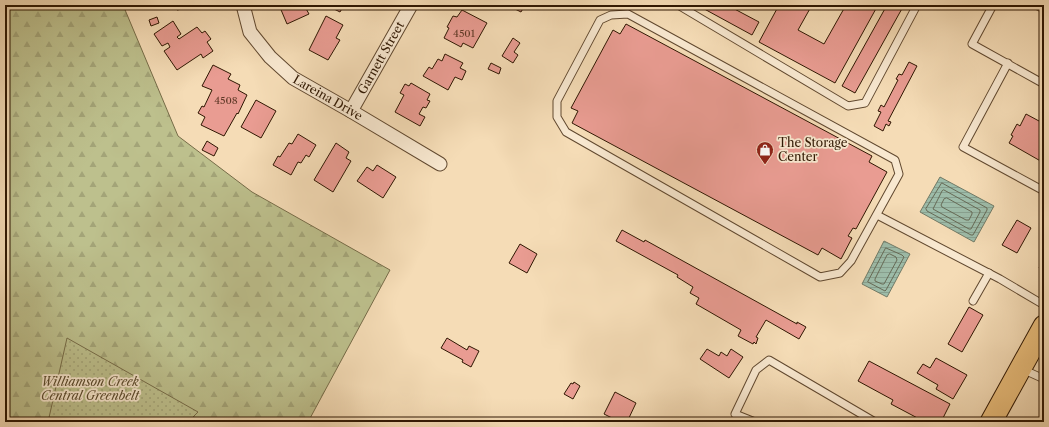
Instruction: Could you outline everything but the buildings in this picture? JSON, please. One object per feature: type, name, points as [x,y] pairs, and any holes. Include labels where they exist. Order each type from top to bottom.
[{"type":"main road","points":[[991,422],[1044,326]]},
{"type":"street","name":"Lareina Drive","points":[[243,5],[250,32],[270,57],[293,78],[440,164]]},
{"type":"street","name":"Garnett Street","points":[[351,111],[411,5]]},
{"type":"lane","points":[[678,5],[848,106],[865,103],[917,5]]},
{"type":"lane","points":[[993,5],[972,44],[1044,84]]},
{"type":"lane","points":[[1036,5],[1044,9]]},
{"type":"lane","points":[[628,14],[895,160],[899,174],[876,215],[851,261],[840,273],[820,277],[566,132],[557,117],[557,101],[600,20],[611,15],[628,14]]},
{"type":"lane","points":[[1008,63],[963,146],[1044,190]]},
{"type":"lane","points":[[876,215],[989,273],[1044,305]]},
{"type":"lane","points":[[973,301],[989,273]]},
{"type":"lane","points":[[755,422],[735,414],[756,370],[769,360],[875,422]]},
{"type":"lane","points":[[1021,368],[1044,378]]},
{"type":"green space","points":[[5,5],[123,5],[178,136],[252,192],[390,270],[308,422],[5,422]]},
{"type":"green space","name":"Williamson Creek Central Greenbelt","points":[[67,338],[198,412],[188,422],[48,422]]},
{"type":"water","points":[[940,177],[994,206],[974,242],[920,212]]},
{"type":"water","points":[[884,241],[910,254],[887,297],[862,284]]},
{"type":"place","name":"The Storage Center","points":[[765,165]]}]
